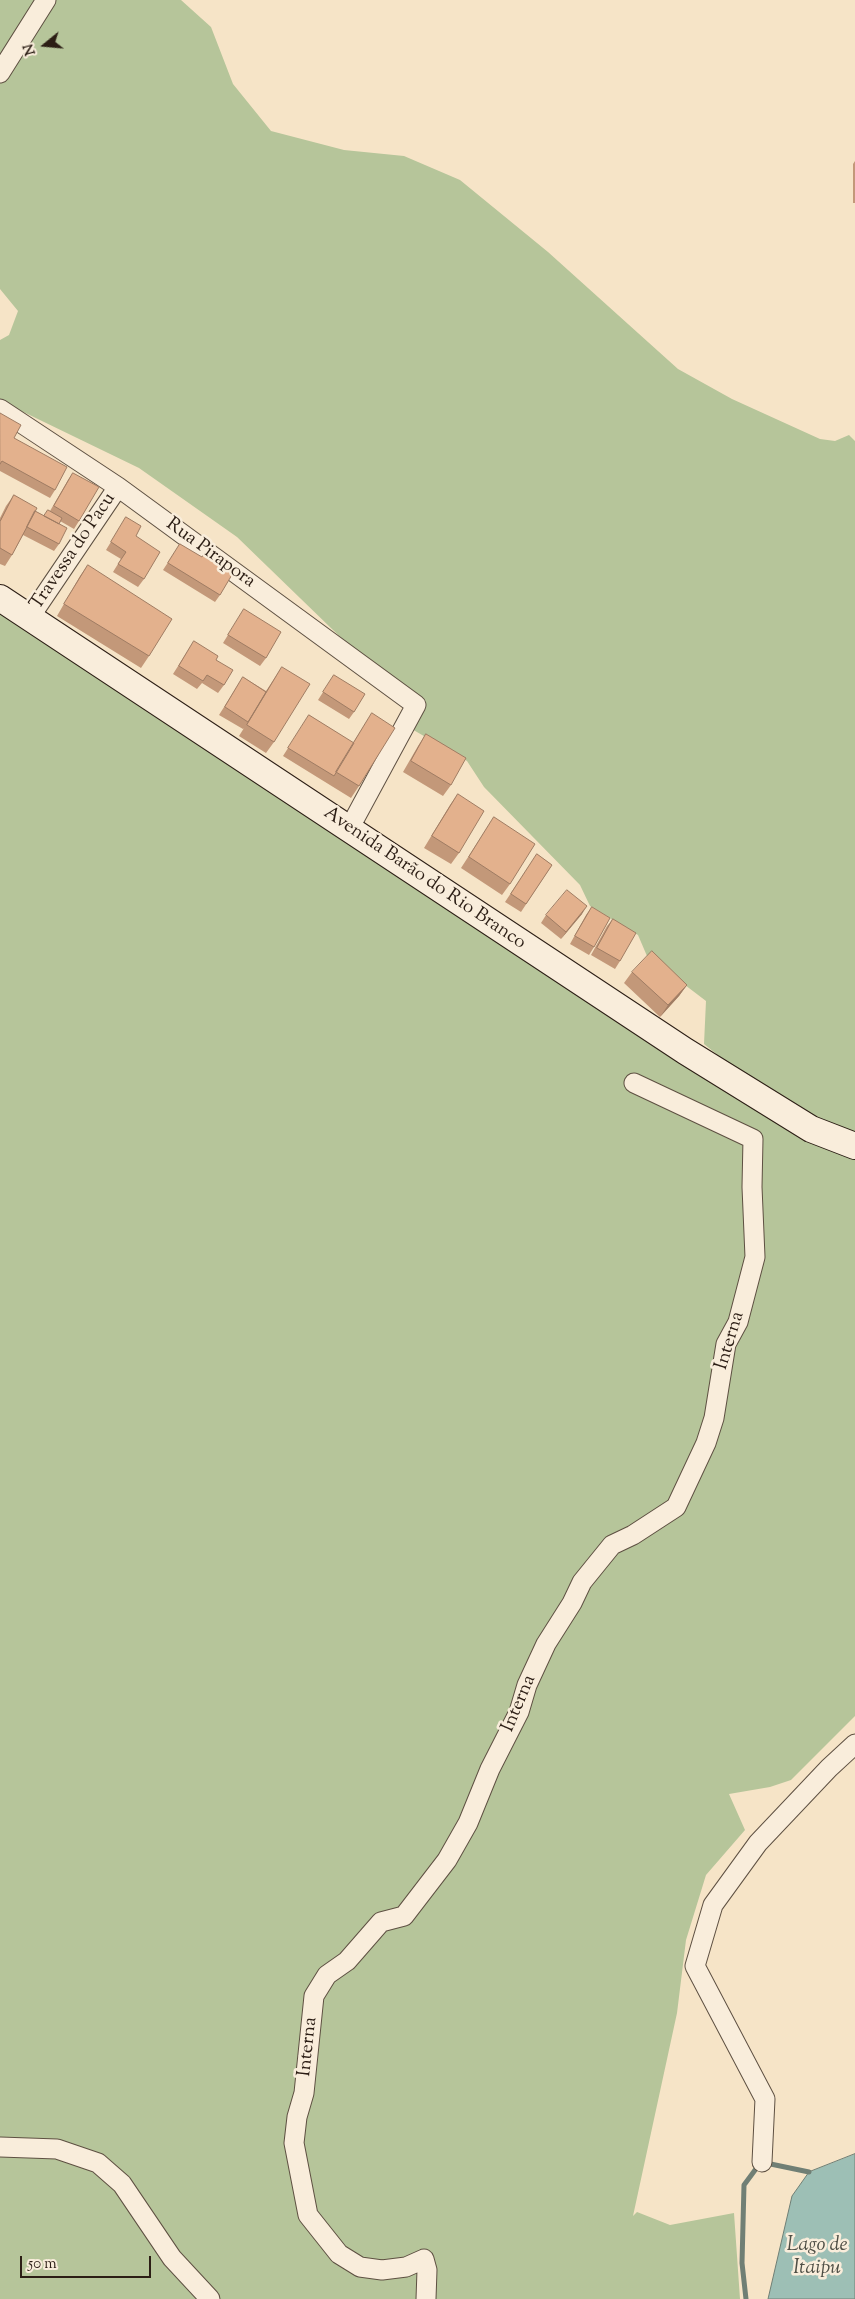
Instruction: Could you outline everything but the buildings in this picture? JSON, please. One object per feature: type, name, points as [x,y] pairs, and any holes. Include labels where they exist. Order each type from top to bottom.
[{"type":"street","points":[[0,73],[46,0]]},
{"type":"street","name":"Rua Pirapora","points":[[0,409],[118,487],[416,705],[349,828]]},
{"type":"street","name":"Travessa do Pacu","points":[[30,617],[118,487]]},
{"type":"street","name":"Avenida Barão do Rio Branco","points":[[0,598],[685,1051],[811,1128],[855,1146]]},
{"type":"street","name":"Interna","points":[[426,2299],[427,2270],[424,2259],[406,2266],[382,2270],[360,2267],[339,2254],[308,2215],[294,2143],[297,2117],[304,2093],[314,1996],[327,1975],[347,1961],[381,1922],[404,1916],[435,1878],[468,1823],[490,1769],[519,1712],[527,1685],[542,1652],[582,1582],[612,1545],[633,1535],[676,1507],[706,1443],[714,1418],[726,1344],[738,1322],[755,1257],[752,1187],[753,1139],[634,1083]]},
{"type":"street","points":[[762,2162],[765,2099],[695,1966],[713,1904],[758,1844],[829,1768],[855,1744]]},
{"type":"street","points":[[0,2147],[57,2149],[98,2164],[122,2184],[172,2258],[210,2299]]},
{"type":"green space","points":[[0,0],[181,0],[211,27],[233,84],[271,131],[344,150],[404,156],[460,180],[548,252],[678,369],[732,399],[820,439],[835,441],[849,435],[855,441],[855,1135],[835,1127],[776,1096],[704,1044],[706,1001],[647,956],[638,935],[590,906],[580,885],[484,787],[467,761],[410,728],[424,700],[364,660],[237,537],[139,468],[11,406],[0,403],[0,340],[9,335],[18,311],[0,289]]},
{"type":"green space","points":[[0,604],[855,1153],[855,1716],[791,1780],[770,1787],[729,1794],[745,1830],[706,1875],[686,1940],[677,2013],[633,2216],[637,2212],[670,2225],[734,2213],[740,2299],[0,2299]]},
{"type":"water","name":"Lago de Itaipu","points":[[855,2154],[855,2299],[768,2299],[792,2196],[809,2172]]},
{"type":"waterway","points":[[746,2299],[742,2263],[744,2185],[761,2162],[809,2172]]}]
